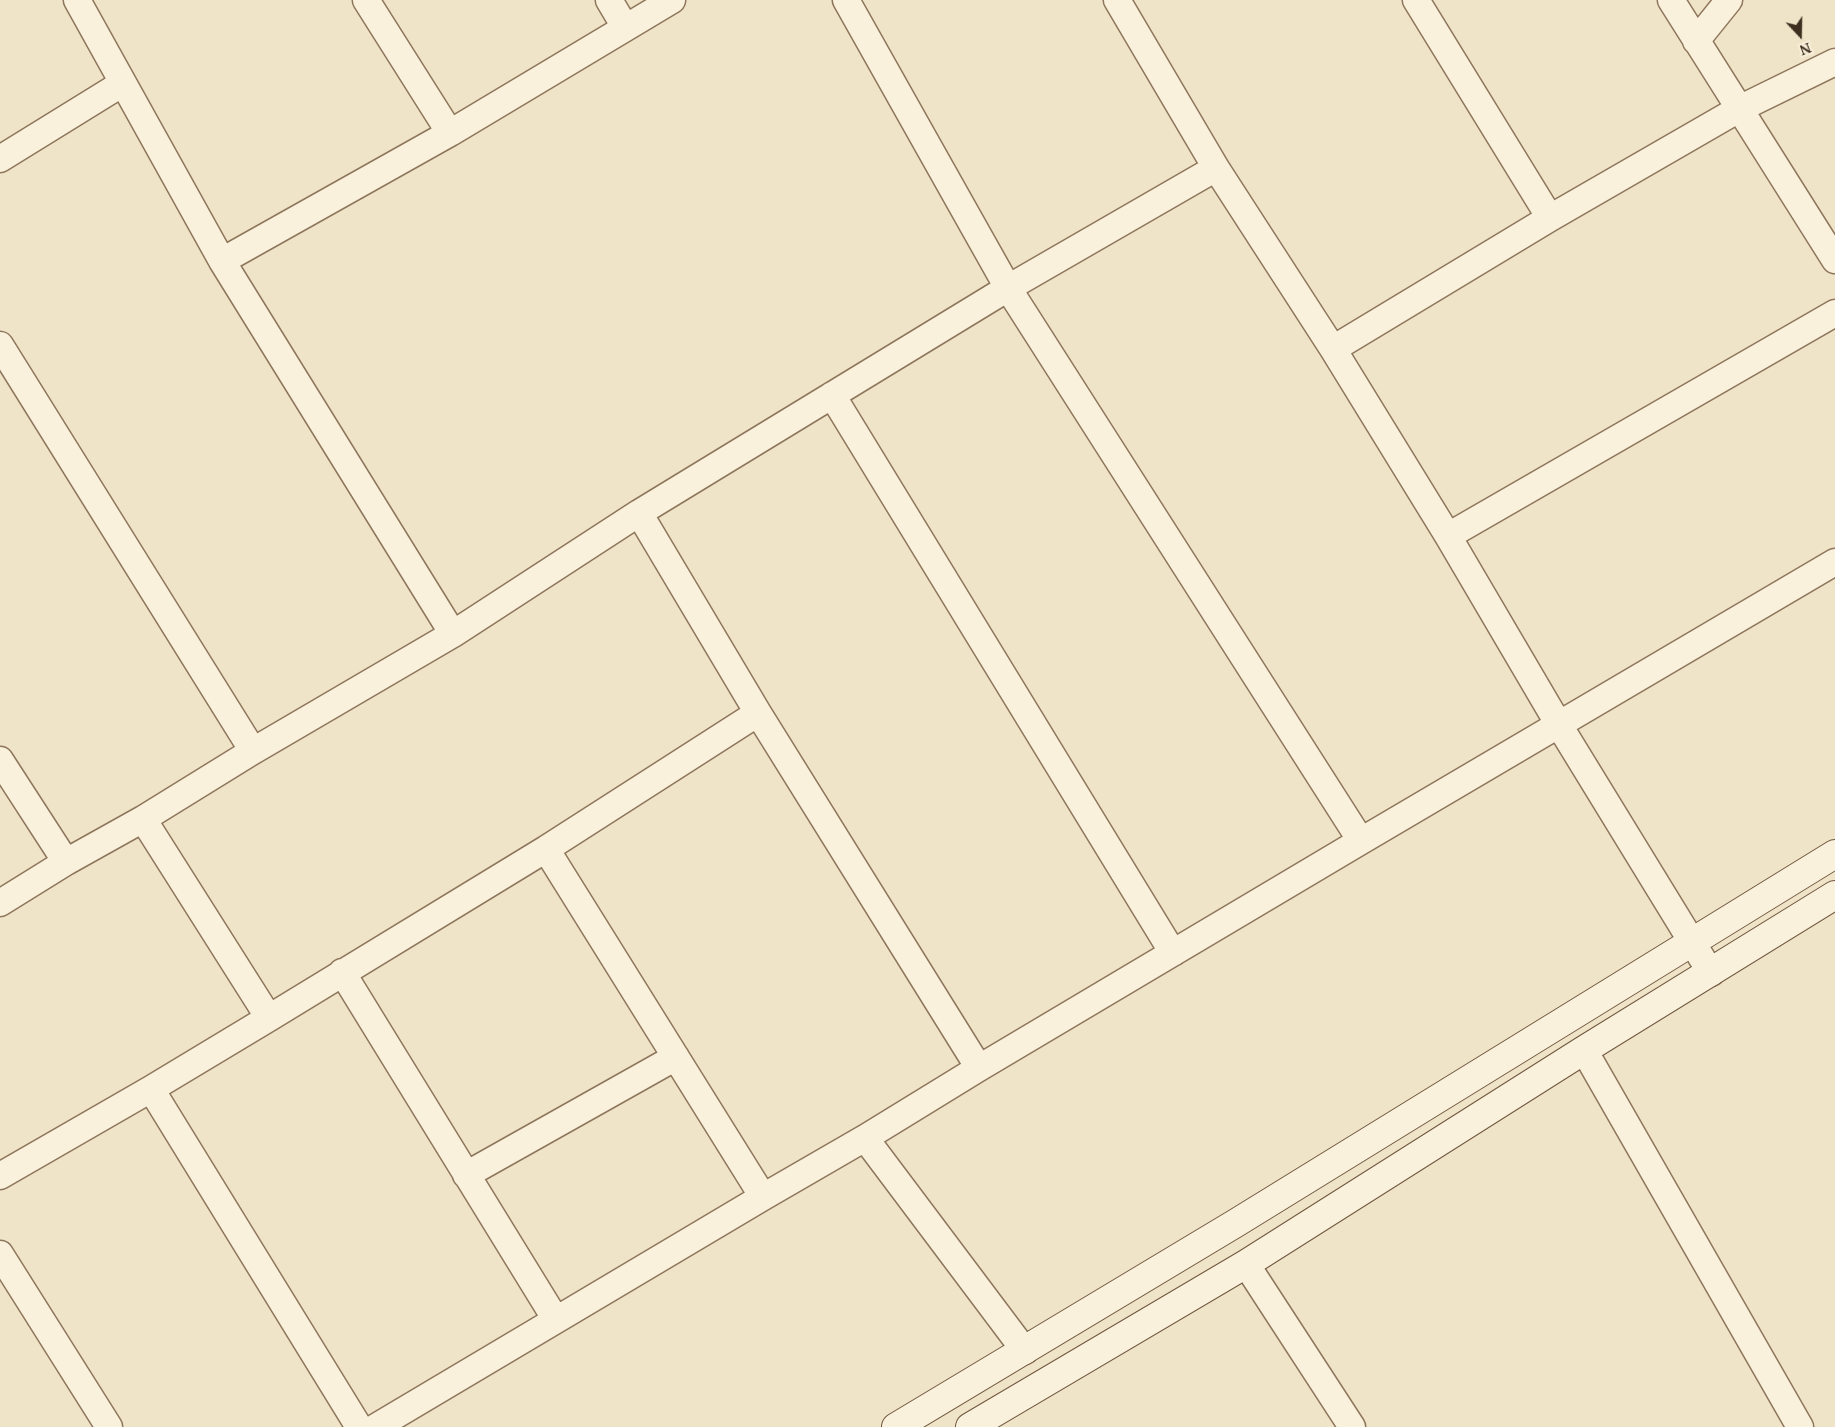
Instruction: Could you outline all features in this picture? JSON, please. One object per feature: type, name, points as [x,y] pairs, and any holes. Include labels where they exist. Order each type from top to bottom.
[{"type":"street","points":[[77,0],[222,261],[453,634]]},
{"type":"street","points":[[366,0],[450,133]]},
{"type":"street","points":[[609,0],[625,27]]},
{"type":"street","points":[[222,261],[450,133],[672,0]]},
{"type":"street","points":[[846,0],[1008,288],[1361,840]]},
{"type":"street","points":[[1416,0],[1550,218]]},
{"type":"street","points":[[1670,0],[1835,260]]},
{"type":"street","points":[[1696,41],[1729,0]]},
{"type":"street","points":[[1126,3],[1216,168],[1333,349],[1448,536],[1559,725],[1711,973]]},
{"type":"street","points":[[1333,349],[1550,218],[1739,110],[1835,62]]},
{"type":"street","points":[[0,159],[123,83]]},
{"type":"street","points":[[0,903],[66,862],[143,819],[253,751],[453,634],[639,513],[1008,288],[1216,168]]},
{"type":"street","points":[[1448,536],[1835,313]]},
{"type":"street","points":[[0,346],[253,751]]},
{"type":"street","points":[[832,395],[1172,953]]},
{"type":"street","points":[[639,513],[758,713],[979,1068]]},
{"type":"street","points":[[376,1427],[763,1197],[866,1138],[979,1068],[1361,840],[1835,562]]},
{"type":"street","points":[[0,1176],[152,1089],[546,849],[758,713]]},
{"type":"street","points":[[0,760],[66,862]]},
{"type":"street","points":[[143,819],[269,1018]]},
{"type":"street","points":[[546,849],[763,1197]]},
{"type":"street","points":[[896,1427],[1025,1351],[1479,1075],[1835,854]]},
{"type":"street","points":[[970,1427],[1246,1264],[1584,1050],[1835,895]]},
{"type":"street","points":[[342,972],[556,1320]]},
{"type":"street","points":[[1584,1050],[1800,1427]]},
{"type":"street","points":[[466,1175],[676,1057]]},
{"type":"street","points":[[152,1089],[359,1427]]},
{"type":"street","points":[[866,1138],[1025,1351]]},
{"type":"street","points":[[0,1254],[109,1427]]},
{"type":"street","points":[[1246,1264],[1352,1427]]}]
